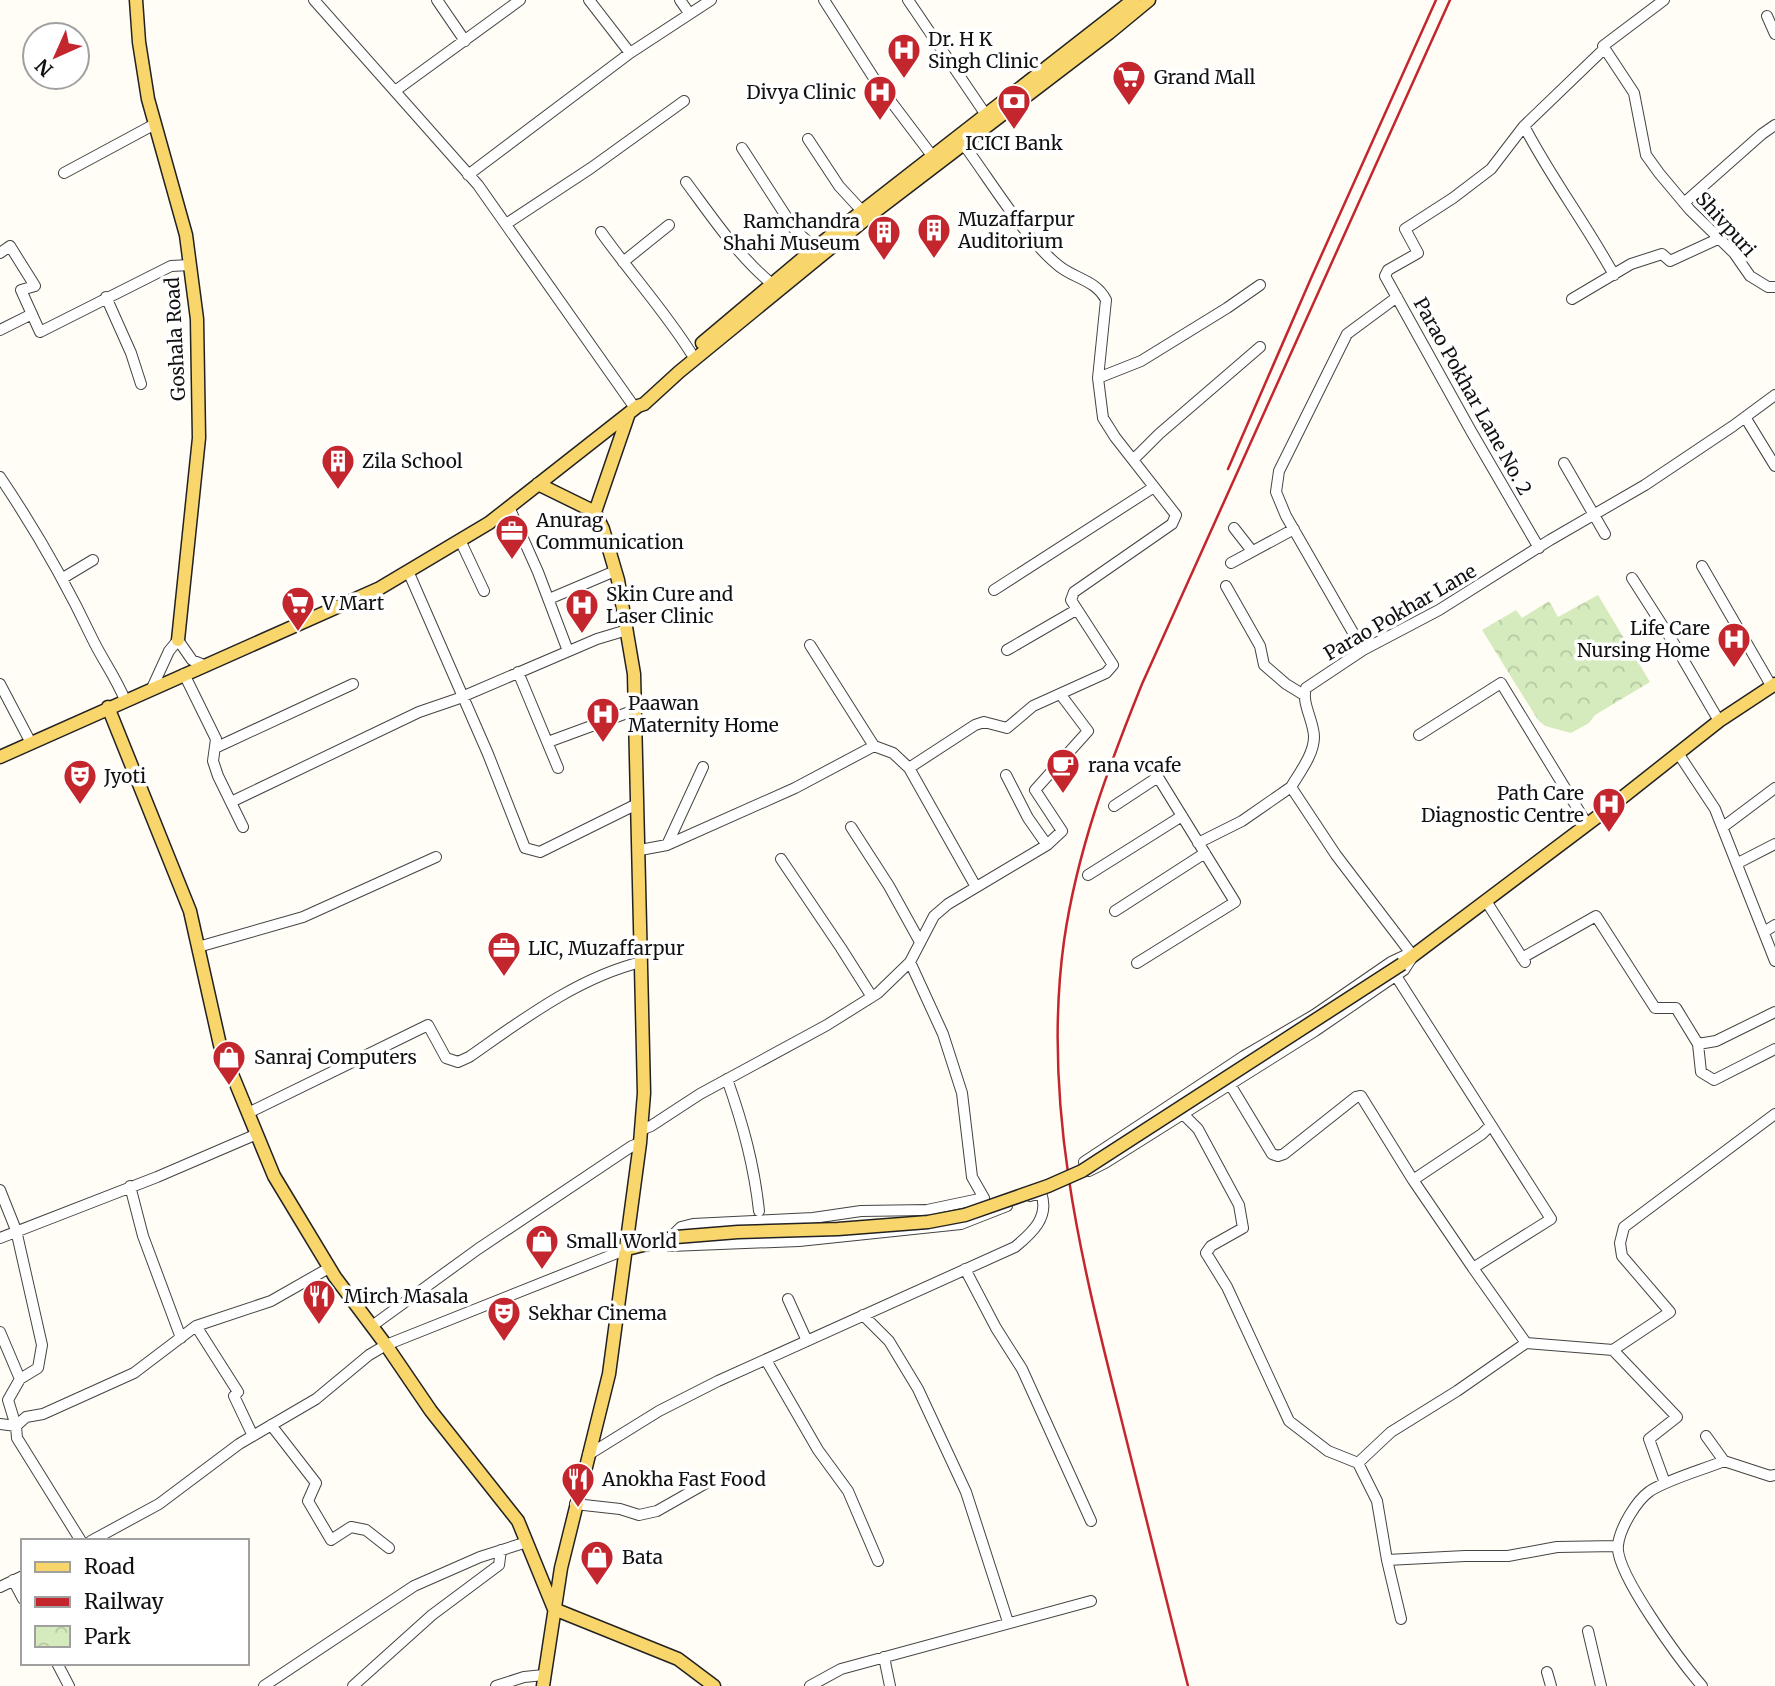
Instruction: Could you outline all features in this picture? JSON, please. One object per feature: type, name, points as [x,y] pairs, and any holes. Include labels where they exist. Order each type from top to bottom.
[{"type":"main road","name":"Goshala Road","points":[[136,0],[141,53],[155,124],[186,235],[197,319],[199,438],[178,640]]},
{"type":"main road","points":[[595,512],[638,400],[815,248],[1133,0]]},
{"type":"main road","points":[[0,757],[380,588],[489,523],[634,409],[644,404],[679,372],[872,214],[1149,0]]},
{"type":"main road","points":[[538,484],[595,512],[603,529],[615,571],[635,674],[644,1093],[641,1137],[609,1374],[575,1504],[543,1680]]},
{"type":"main road","points":[[627,1249],[668,1239],[928,1222],[965,1215],[1048,1186],[1092,1164],[1399,970],[1413,956],[1719,721],[1773,685]]},
{"type":"main road","points":[[108,707],[190,911],[220,1045],[274,1176],[329,1268],[431,1411],[518,1521],[554,1609],[678,1658],[709,1685]]},
{"type":"street","points":[[314,0],[468,175],[506,224],[634,409]]},
{"type":"street","points":[[437,0],[465,41]]},
{"type":"street","points":[[395,91],[520,0]]},
{"type":"street","points":[[589,0],[630,53]]},
{"type":"street","points":[[680,0],[689,13]]},
{"type":"street","points":[[468,175],[630,53],[711,0]]},
{"type":"street","points":[[824,0],[877,83],[933,157]]},
{"type":"street","points":[[908,0],[986,115]]},
{"type":"street","points":[[1614,275],[1599,247],[1554,181],[1524,126],[1604,49],[1603,46],[1664,0]]},
{"type":"street","points":[[1767,16],[1775,34]]},
{"type":"street","name":"Shivpuri","points":[[1604,49],[1634,93],[1646,155],[1684,203],[1734,253],[1750,276],[1768,287],[1775,286]]},
{"type":"street","points":[[506,224],[591,168],[684,101]]},
{"type":"street","points":[[64,173],[155,124]]},
{"type":"street","points":[[1684,203],[1775,125]]},
{"type":"street","name":"Parao Pokhar Lane No. 2","points":[[1524,126],[1491,169],[1405,229],[1418,253],[1385,273],[1385,276],[1539,548]]},
{"type":"street","points":[[808,139],[839,186],[862,211]]},
{"type":"street","points":[[909,768],[975,726],[984,722],[1007,728],[1033,706],[1105,673],[1113,665],[1076,610],[1071,600],[1074,592],[1172,524],[1176,515],[1103,418],[1098,378],[1106,300],[1101,290],[1060,268],[1044,252],[964,145]]},
{"type":"street","points":[[742,148],[795,230],[815,248]]},
{"type":"street","points":[[686,182],[716,223],[772,284]]},
{"type":"street","points":[[623,262],[669,225]]},
{"type":"street","points":[[601,232],[673,323],[691,353]]},
{"type":"street","points":[[1572,299],[1631,264],[1661,254],[1670,261],[1720,238]]},
{"type":"street","points":[[0,253],[10,246],[35,286],[21,290],[40,332],[171,266],[190,265]]},
{"type":"street","points":[[1098,378],[1140,361],[1260,285]]},
{"type":"street","points":[[106,297],[131,353],[141,384]]},
{"type":"street","points":[[1363,650],[1276,492],[1279,471],[1347,334],[1397,297]]},
{"type":"street","points":[[0,330],[32,314]]},
{"type":"street","points":[[1133,460],[1158,434],[1259,347]]},
{"type":"street","name":"Parao Pokhar Lane","points":[[1304,695],[1306,688],[1363,650],[1439,610],[1645,485],[1775,395]]},
{"type":"street","points":[[1745,417],[1775,466]]},
{"type":"street","points":[[1564,463],[1605,534]]},
{"type":"street","points":[[0,477],[63,578],[125,700]]},
{"type":"street","points":[[994,590],[1154,487]]},
{"type":"street","points":[[509,508],[549,599],[568,651]]},
{"type":"street","points":[[1234,528],[1252,551]]},
{"type":"street","points":[[1231,563],[1294,528]]},
{"type":"street","points":[[460,540],[484,591]]},
{"type":"street","points":[[63,578],[93,560]]},
{"type":"street","points":[[1702,566],[1773,685]]},
{"type":"street","points":[[408,571],[464,696],[525,848],[540,852],[637,804]]},
{"type":"street","points":[[549,599],[615,571]]},
{"type":"street","points":[[1632,578],[1719,721]]},
{"type":"street","points":[[1198,843],[1242,821],[1291,787],[1313,744],[1311,716],[1304,695],[1264,665],[1260,646],[1226,586]]},
{"type":"street","points":[[1007,650],[1076,610]]},
{"type":"street","points":[[232,802],[374,732],[568,651],[626,630]]},
{"type":"street","points":[[152,688],[169,651],[178,640],[192,660],[204,665]]},
{"type":"street","points":[[810,645],[874,746],[893,753],[909,768],[976,887]]},
{"type":"street","points":[[517,672],[558,768]]},
{"type":"street","points":[[184,674],[216,738],[214,761],[218,776],[243,827]]},
{"type":"street","points":[[1419,735],[1501,683],[1587,824]]},
{"type":"street","points":[[0,684],[31,743]]},
{"type":"street","points":[[215,748],[354,684]]},
{"type":"street","points":[[372,1326],[478,1249],[727,1080],[872,997],[910,962],[934,916],[976,887],[1048,845],[1062,831],[1035,790],[1088,731],[1061,695]]},
{"type":"street","points":[[548,742],[635,710]]},
{"type":"street","points":[[640,850],[667,845],[796,788],[874,746]]},
{"type":"street","points":[[1678,753],[1715,809],[1775,961]]},
{"type":"street","points":[[667,845],[703,767]]},
{"type":"street","points":[[1114,806],[1156,773],[1235,902],[1137,963]]},
{"type":"street","points":[[1006,775],[1028,818],[1048,845]]},
{"type":"street","points":[[1291,787],[1336,855],[1413,956]]},
{"type":"street","points":[[1723,827],[1775,788]]},
{"type":"street","points":[[1088,875],[1182,816]]},
{"type":"street","points":[[851,827],[889,886],[920,942]]},
{"type":"street","points":[[1738,863],[1775,844]]},
{"type":"street","points":[[1115,911],[1205,853]]},
{"type":"street","points":[[198,947],[303,916],[436,857]]},
{"type":"street","points":[[781,859],[872,997]]},
{"type":"street","points":[[1486,901],[1523,960],[1596,916],[1655,1008],[1675,1008],[1698,1044],[1701,1072],[1714,1080],[1775,1049]]},
{"type":"street","points":[[1765,932],[1775,925]]},
{"type":"street","points":[[1413,956],[1406,955],[1391,962],[1314,1015],[1222,1070],[1084,1161],[1089,1171],[1315,1031],[1399,970],[1490,1126],[1551,1219],[1473,1268]]},
{"type":"street","points":[[248,1113],[428,1025],[446,1058],[458,1062],[531,1014],[600,975],[641,962]]},
{"type":"street","points":[[588,1455],[659,1411],[1015,1247],[1034,1230],[1044,1211],[1041,1194],[1037,1193],[961,1224],[799,1241],[670,1246],[668,1239],[681,1227],[693,1224],[813,1218],[861,1211],[927,1210],[984,1198],[972,1177],[962,1093],[943,1034],[910,962]]},
{"type":"street","points":[[1698,1044],[1716,1041],[1775,1012]]},
{"type":"street","points":[[1222,1070],[1272,1154],[1278,1156],[1356,1097],[1361,1096],[1413,1180],[1526,1343]]},
{"type":"street","points":[[727,1080],[744,1128],[755,1175],[759,1211]]},
{"type":"street","points":[[1172,1103],[1198,1129],[1239,1205],[1243,1228],[1211,1247],[1206,1253],[1227,1287],[1289,1421],[1328,1451],[1358,1463],[1377,1501],[1401,1619]]},
{"type":"street","points":[[1358,1463],[1391,1432],[1526,1343],[1613,1350],[1670,1312],[1622,1256],[1620,1243],[1624,1227],[1775,1114]]},
{"type":"street","points":[[1413,1180],[1490,1126]]},
{"type":"street","points":[[0,1238],[90,1204],[257,1134]]},
{"type":"street","points":[[130,1186],[143,1236],[181,1338]]},
{"type":"street","points":[[0,1190],[16,1230],[42,1345],[38,1368],[20,1379],[8,1400],[17,1437],[80,1539]]},
{"type":"street","points":[[95,1539],[159,1504],[239,1444],[316,1399],[369,1355],[386,1345],[627,1249]]},
{"type":"street","points":[[0,1424],[16,1426],[26,1417],[43,1413],[134,1373],[197,1326],[271,1301],[329,1268]]},
{"type":"street","points":[[965,1269],[996,1328],[1022,1369],[1091,1521]]},
{"type":"street","points":[[788,1300],[807,1341]]},
{"type":"street","points":[[863,1315],[889,1341],[918,1389],[966,1492],[1008,1622]]},
{"type":"street","points":[[197,1326],[238,1392],[234,1396],[253,1436]]},
{"type":"street","points":[[0,1332],[20,1379]]},
{"type":"street","points":[[1613,1350],[1677,1417],[1649,1439],[1665,1483]]},
{"type":"street","points":[[766,1360],[818,1450],[848,1491],[878,1562]]},
{"type":"street","points":[[271,1425],[316,1483],[308,1501],[331,1540],[351,1527],[366,1530],[388,1548]]},
{"type":"street","points":[[1706,1436],[1724,1461],[1773,1476]]},
{"type":"street","points":[[1702,1686],[1659,1629],[1622,1564],[1617,1546],[1636,1503],[1649,1492],[1665,1483],[1724,1461]]},
{"type":"street","points":[[575,1504],[620,1509],[639,1515],[657,1511],[708,1482]]},
{"type":"street","points":[[264,1686],[414,1586],[480,1557],[527,1542]]},
{"type":"street","points":[[1387,1560],[1508,1556],[1557,1547],[1617,1546]]},
{"type":"street","points":[[353,1686],[432,1615],[499,1565],[501,1550]]},
{"type":"street","points":[[0,1587],[18,1578]]},
{"type":"street","points":[[810,1686],[841,1669],[1091,1601]]},
{"type":"street","points":[[1588,1631],[1601,1686]]},
{"type":"street","points":[[884,1657],[890,1686]]},
{"type":"street","points":[[58,1665],[69,1686]]},
{"type":"street","points":[[1547,1672],[1550,1686]]},
{"type":"street","points":[[496,1686],[524,1676],[543,1680]]},
{"type":"green space","points":[[1598,595],[1650,682],[1595,715],[1589,723],[1571,733],[1545,726],[1538,720],[1482,630],[1516,610],[1522,618],[1549,601],[1558,617]]},
{"type":"railway","points":[[1228,469],[1436,0]]},
{"type":"railway","points":[[1188,1686],[1091,1294],[1069,1177],[1061,1119],[1058,1060],[1058,1000],[1064,941],[1085,842],[1117,747],[1142,684],[1450,0]]},
{"type":"place","name":"Dr. H K Singh Clinic","points":[[904,80]]},
{"type":"place","name":"Grand Mall","points":[[1129,107]]},
{"type":"place","name":"Divya Clinic","points":[[880,122]]},
{"type":"place","name":"ICICI Bank","points":[[1014,131]]},
{"type":"place","name":"Muzaffarpur Auditorium","points":[[934,260]]},
{"type":"place","name":"Ramchandra Shahi Museum","points":[[884,262]]},
{"type":"place","name":"Zila School","points":[[338,491]]},
{"type":"place","name":"Anurag Communication","points":[[512,561]]},
{"type":"place","name":"V Mart","points":[[298,633]]},
{"type":"place","name":"Skin Cure and Laser Clinic","points":[[582,635]]},
{"type":"place","name":"Life Care Nursing Home","points":[[1734,669]]},
{"type":"place","name":"Paawan Maternity Home","points":[[603,744]]},
{"type":"place","name":"rana vcafe","points":[[1063,795]]},
{"type":"place","name":"Jyoti","points":[[80,806]]},
{"type":"place","name":"Path Care Diagnostic Centre","points":[[1609,834]]},
{"type":"place","name":"LIC, Muzaffarpur","points":[[504,978]]},
{"type":"place","name":"Sanraj Computers","points":[[229,1087]]},
{"type":"place","name":"Small World","points":[[542,1271]]},
{"type":"place","name":"Mirch Masala","points":[[319,1326]]},
{"type":"place","name":"Sekhar Cinema","points":[[504,1343]]},
{"type":"place","name":"Anokha Fast Food","points":[[578,1509]]},
{"type":"place","name":"Bata","points":[[597,1587]]}]
